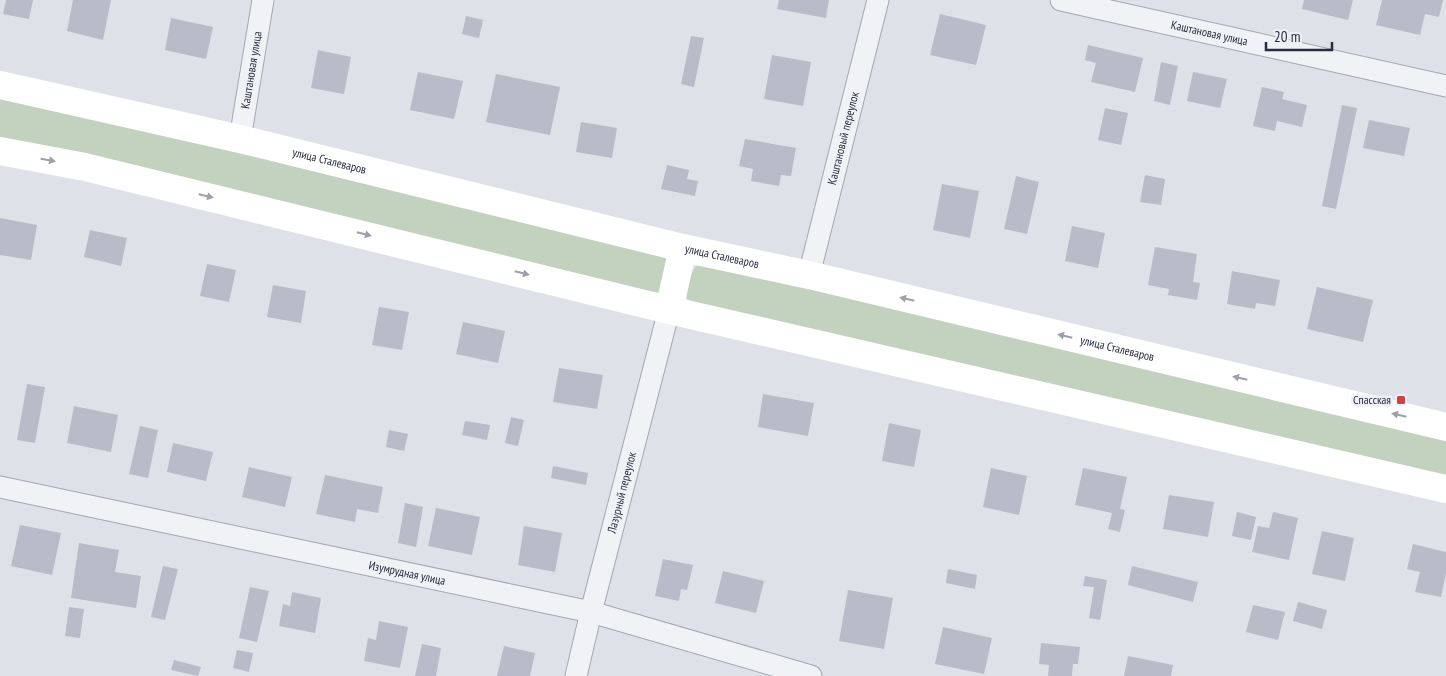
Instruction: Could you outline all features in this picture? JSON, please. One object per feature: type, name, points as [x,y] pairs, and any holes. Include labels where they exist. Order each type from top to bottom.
[{"type":"main road","name":"улица Сталеваров","points":[[0,85],[240,140],[683,248],[809,275],[1446,427]]},
{"type":"main road","points":[[0,151],[85,167],[670,310],[1446,489]]},
{"type":"main road","points":[[670,310],[683,248]]},
{"type":"street","name":"Каштановая улица","points":[[240,140],[263,0]]},
{"type":"street","name":"Каштановый переулок","points":[[809,275],[878,0]]},
{"type":"street","name":"Каштановая улица","points":[[1061,0],[1446,86]]},
{"type":"street","name":"Лазурный переулок","points":[[576,676],[670,310]]},
{"type":"street","name":"Изумрудная улица","points":[[0,487],[591,612],[811,676]]},
{"type":"green space","points":[[0,95],[659,253],[667,259],[660,292],[648,294],[0,140]]},
{"type":"green space","points":[[706,264],[1446,439],[1446,481],[696,304],[687,299],[689,282],[696,266]]},
{"type":"building","points":[[6,0],[33,0],[29,19],[3,14]]},
{"type":"building","points":[[73,0],[111,0],[103,40],[67,31]]},
{"type":"building","points":[[779,0],[829,0],[826,18],[777,9]]},
{"type":"building","points":[[1304,0],[1353,0],[1348,20],[1302,9]]},
{"type":"building","points":[[1382,0],[1443,0],[1439,17],[1425,14],[1420,35],[1376,25]]},
{"type":"building","points":[[940,14],[986,25],[976,65],[930,55]]},
{"type":"building","points":[[466,16],[483,20],[479,38],[462,34]]},
{"type":"building","points":[[171,18],[213,27],[206,59],[165,50]]},
{"type":"building","points":[[691,36],[704,38],[694,87],[681,84]]},
{"type":"building","points":[[1088,45],[1143,58],[1135,92],[1091,82],[1096,63],[1085,60]]},
{"type":"building","points":[[318,50],[351,57],[344,94],[311,88]]},
{"type":"building","points":[[772,55],[811,62],[803,106],[764,99]]},
{"type":"building","points":[[1161,62],[1178,66],[1170,105],[1154,101]]},
{"type":"building","points":[[418,72],[463,81],[454,119],[410,110]]},
{"type":"building","points":[[1193,72],[1227,79],[1220,108],[1187,101]]},
{"type":"building","points":[[496,74],[560,87],[550,135],[486,122]]},
{"type":"building","points":[[1262,87],[1284,92],[1282,99],[1307,105],[1302,127],[1277,121],[1275,131],[1253,126]]},
{"type":"building","points":[[1342,105],[1357,108],[1336,209],[1322,206]]},
{"type":"building","points":[[1105,108],[1128,113],[1121,145],[1098,140]]},
{"type":"building","points":[[1369,120],[1410,128],[1404,156],[1363,148]]},
{"type":"building","points":[[581,122],[617,128],[612,158],[576,152]]},
{"type":"building","points":[[745,139],[796,148],[791,176],[781,175],[779,186],[751,181],[753,169],[739,166]]},
{"type":"building","points":[[667,165],[689,170],[687,179],[698,181],[695,196],[661,189]]},
{"type":"building","points":[[1145,175],[1165,179],[1161,205],[1140,202]]},
{"type":"building","points":[[1016,176],[1039,182],[1027,234],[1004,229]]},
{"type":"building","points":[[942,184],[979,191],[970,238],[933,230]]},
{"type":"building","points":[[0,218],[37,225],[31,260],[0,255]]},
{"type":"building","points":[[1072,226],[1105,233],[1098,268],[1065,261]]},
{"type":"building","points":[[90,230],[127,238],[121,266],[84,257]]},
{"type":"building","points":[[1155,247],[1197,254],[1193,282],[1200,283],[1197,300],[1168,295],[1169,289],[1148,285]]},
{"type":"building","points":[[207,264],[236,270],[229,302],[200,296]]},
{"type":"building","points":[[1232,271],[1280,280],[1275,306],[1256,303],[1255,309],[1227,304]]},
{"type":"building","points":[[273,285],[306,291],[301,323],[267,317]]},
{"type":"building","points":[[1317,287],[1373,300],[1363,342],[1307,329]]},
{"type":"building","points":[[379,307],[409,312],[402,350],[372,345]]},
{"type":"building","points":[[463,322],[505,331],[498,363],[456,354]]},
{"type":"building","points":[[559,368],[603,375],[597,409],[553,402]]},
{"type":"building","points":[[27,384],[45,387],[35,443],[17,440]]},
{"type":"building","points":[[763,394],[814,403],[808,436],[758,427]]},
{"type":"building","points":[[74,406],[118,415],[111,452],[67,443]]},
{"type":"building","points":[[511,417],[524,420],[518,446],[505,443]]},
{"type":"building","points":[[465,421],[490,425],[487,440],[462,435]]},
{"type":"building","points":[[889,423],[921,430],[914,467],[882,461]]},
{"type":"building","points":[[140,426],[158,430],[148,478],[129,474]]},
{"type":"building","points":[[389,430],[408,434],[404,451],[386,447]]},
{"type":"building","points":[[173,443],[213,452],[206,481],[167,472]]},
{"type":"building","points":[[553,466],[588,473],[586,485],[551,478]]},
{"type":"building","points":[[249,467],[292,477],[285,507],[242,497]]},
{"type":"building","points":[[991,468],[1027,476],[1019,515],[983,507]]},
{"type":"building","points":[[1083,468],[1127,477],[1120,509],[1125,510],[1120,532],[1108,529],[1112,513],[1075,505]]},
{"type":"building","points":[[325,475],[383,487],[378,513],[357,509],[355,522],[316,514]]},
{"type":"building","points":[[1169,495],[1214,502],[1208,537],[1163,529]]},
{"type":"building","points":[[405,503],[423,507],[416,547],[398,543]]},
{"type":"building","points":[[436,508],[480,517],[472,555],[428,546]]},
{"type":"building","points":[[1237,512],[1256,517],[1251,540],[1232,536]]},
{"type":"building","points":[[1273,512],[1298,518],[1289,560],[1252,552],[1258,526],[1269,528]]},
{"type":"building","points":[[20,525],[61,533],[52,575],[11,566]]},
{"type":"building","points":[[524,526],[562,533],[555,572],[518,565]]},
{"type":"building","points":[[1322,531],[1354,538],[1345,581],[1312,574]]},
{"type":"building","points":[[79,543],[119,550],[115,572],[141,576],[136,608],[71,598]]},
{"type":"building","points":[[1413,544],[1446,552],[1446,573],[1441,597],[1415,592],[1420,572],[1407,569]]},
{"type":"building","points":[[663,559],[693,565],[687,590],[681,589],[679,601],[655,596]]},
{"type":"building","points":[[163,566],[178,569],[165,620],[151,617]]},
{"type":"building","points":[[1132,566],[1198,582],[1193,602],[1128,585]]},
{"type":"building","points":[[948,569],[977,575],[975,589],[946,583]]},
{"type":"building","points":[[723,571],[764,581],[756,613],[715,603]]},
{"type":"building","points":[[1085,576],[1107,580],[1100,620],[1089,618],[1094,587],[1083,586]]},
{"type":"building","points":[[250,587],[269,591],[257,642],[239,638]]},
{"type":"building","points":[[848,590],[893,598],[884,649],[839,641]]},
{"type":"building","points":[[292,592],[321,598],[315,633],[279,626],[283,604],[290,606]]},
{"type":"building","points":[[1298,602],[1327,610],[1322,629],[1293,621]]},
{"type":"building","points":[[1253,605],[1285,612],[1278,640],[1246,632]]},
{"type":"building","points":[[69,607],[84,609],[80,638],[65,636]]},
{"type":"building","points":[[379,621],[408,627],[400,668],[364,661],[368,638],[376,640]]},
{"type":"building","points":[[943,627],[992,638],[984,674],[935,664]]},
{"type":"building","points":[[1041,643],[1080,647],[1078,664],[1073,664],[1072,676],[1048,676],[1049,665],[1039,664]]},
{"type":"building","points":[[422,644],[441,648],[436,676],[415,676]]},
{"type":"building","points":[[504,646],[535,653],[530,676],[497,676]]},
{"type":"building","points":[[237,650],[253,653],[249,672],[233,668]]},
{"type":"building","points":[[1128,656],[1173,665],[1171,676],[1124,676]]},
{"type":"building","points":[[174,660],[201,667],[198,676],[171,670]]},
{"type":"place","name":"Спасская","points":[[1401,400]]}]
